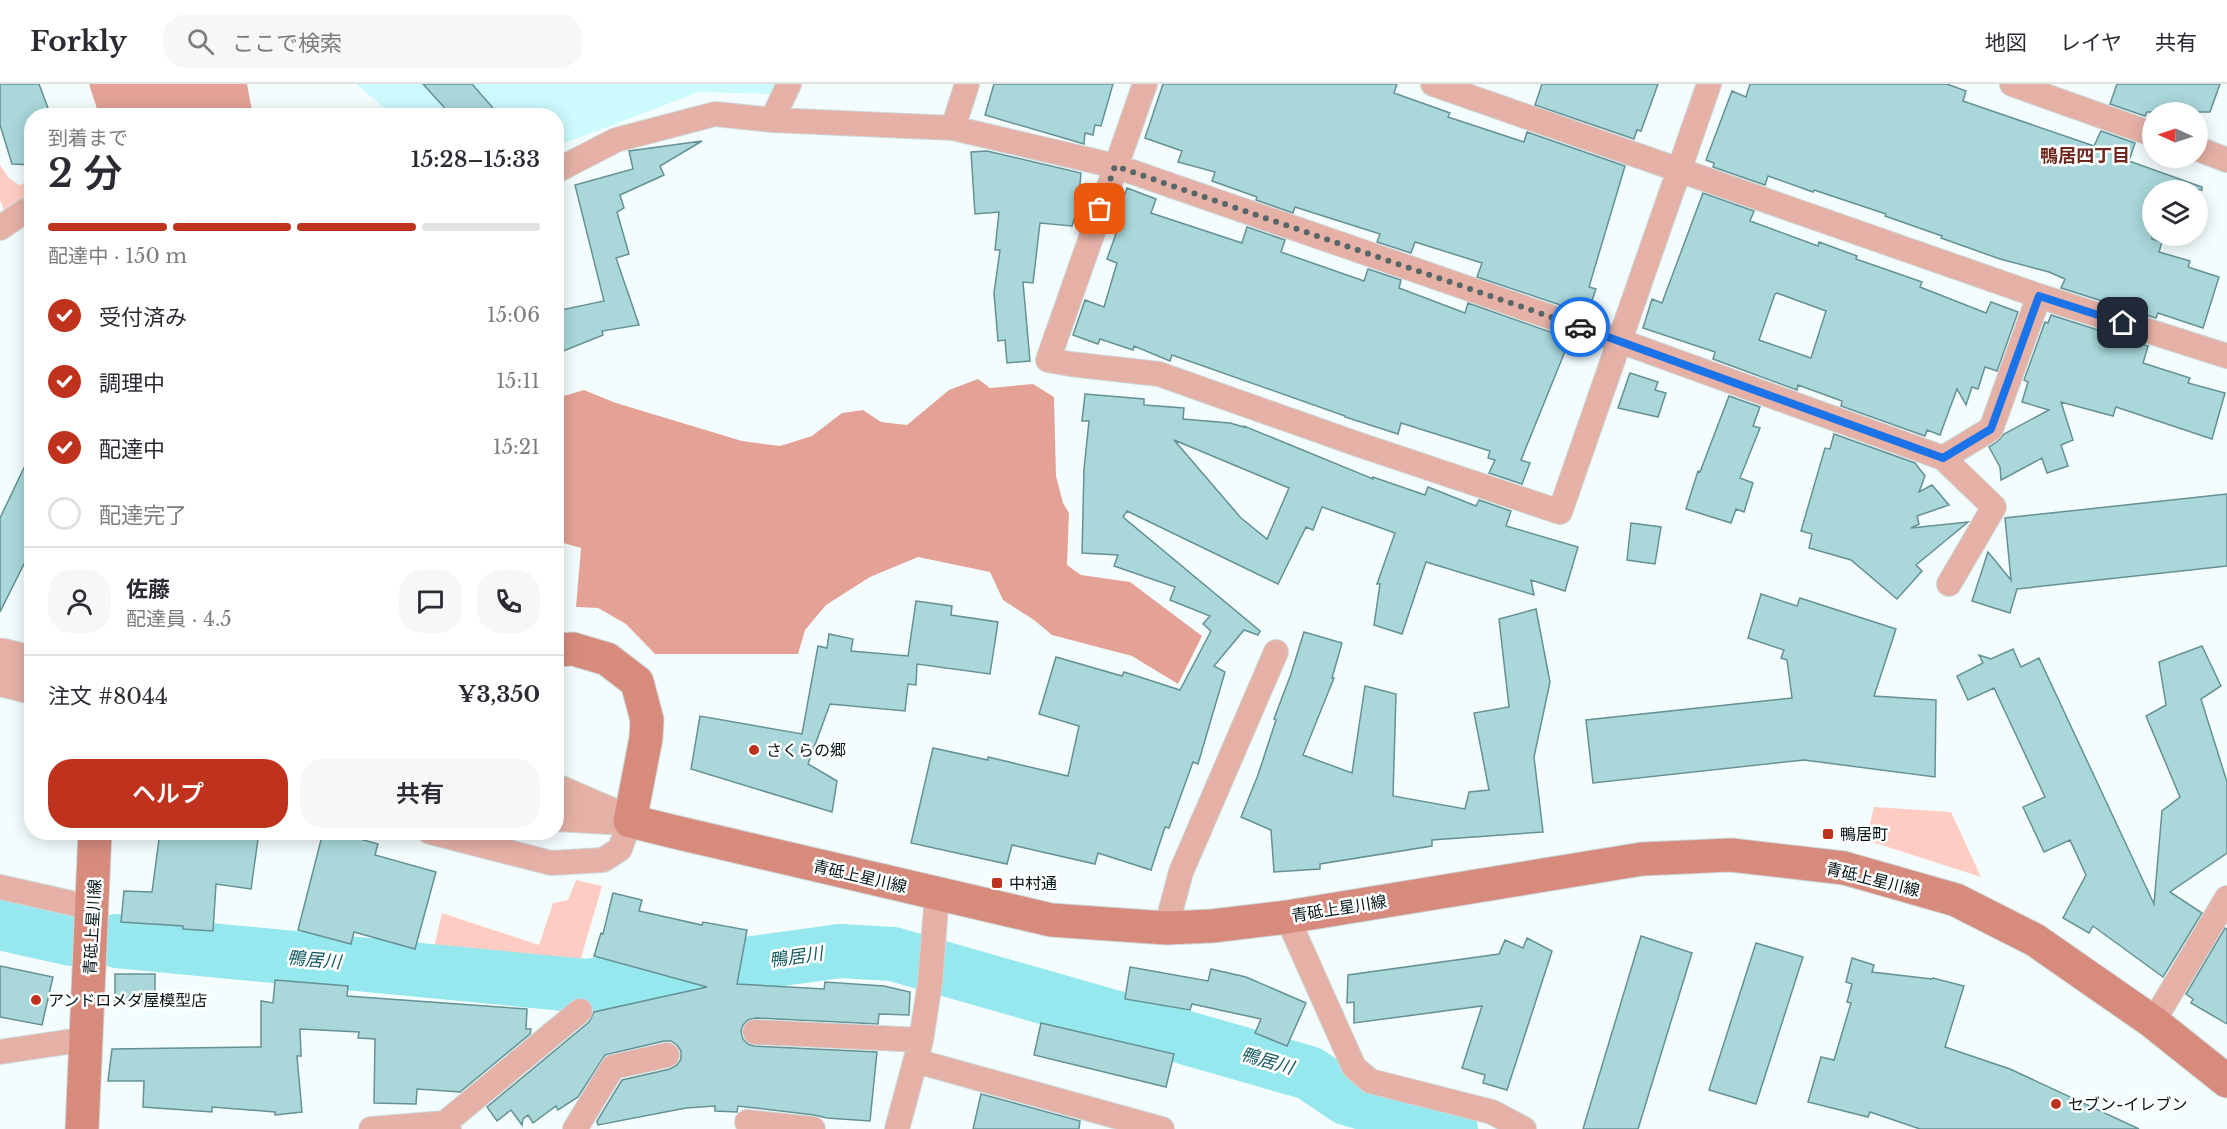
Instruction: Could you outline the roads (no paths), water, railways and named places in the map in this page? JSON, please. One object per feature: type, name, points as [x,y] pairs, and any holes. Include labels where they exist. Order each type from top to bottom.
[{"type":"main road","points":[[564,650],[573,649],[607,659],[637,682],[646,720],[646,738],[630,821]]},
{"type":"main road","points":[[10,663],[24,687]]},
{"type":"main road","name":"青砥上星川線","points":[[630,821],[1051,920],[1166,928],[1212,926],[1287,917],[1642,859],[1731,855],[1844,868],[1956,900],[2035,940],[2153,1022],[2227,1081]]},
{"type":"main road","name":"青砥上星川線","points":[[82,1129],[95,840]]},
{"type":"street","points":[[772,120],[789,84]]},
{"type":"street","points":[[953,128],[967,84]]},
{"type":"street","points":[[1145,84],[1048,360],[1159,374],[1560,512],[1709,84]]},
{"type":"street","points":[[1433,84],[2039,296],[2227,356]]},
{"type":"street","points":[[2012,84],[2142,130]]},
{"type":"street","points":[[564,167],[616,141],[714,114],[772,120],[953,128],[1115,166],[1620,341],[1943,458],[1994,507],[1949,584]]},
{"type":"street","points":[[2208,153],[2227,160]]},
{"type":"street","points":[[0,228],[24,212]]},
{"type":"street","points":[[1943,458],[1991,429],[2039,296]]},
{"type":"street","points":[[1166,928],[1181,872],[1276,652]]},
{"type":"street","points":[[10,663],[24,680]]},
{"type":"street","points":[[564,792],[630,821]]},
{"type":"street","points":[[564,817],[630,821]]},
{"type":"street","points":[[462,840],[551,862],[603,860],[620,849],[630,821]]},
{"type":"street","points":[[0,887],[93,908]]},
{"type":"street","points":[[897,1129],[919,1050],[930,983],[937,894]]},
{"type":"street","points":[[2153,1022],[2227,898]]},
{"type":"street","points":[[1287,917],[1354,1067],[1370,1082],[1492,1112],[1524,1129]]},
{"type":"street","points":[[371,1129],[447,1126],[580,1011]]},
{"type":"street","points":[[755,1032],[919,1050],[1162,1129]]},
{"type":"street","points":[[0,1052],[87,1039]]},
{"type":"street","points":[[575,1129],[613,1067],[667,1055]]},
{"type":"street","points":[[747,1122],[813,1129]]},
{"type":"waterway","name":"鴨居川","points":[[0,923],[71,939]]},
{"type":"waterway","name":"鴨居川","points":[[117,941],[586,986],[840,951],[893,954],[1309,1073],[1346,1098],[1451,1129]]},
{"type":"place","name":"さくらの郷","points":[[754,750]]},
{"type":"place","name":"鴨居町","points":[[1828,834]]},
{"type":"place","name":"中村通","points":[[997,883]]},
{"type":"place","name":"アンドロメダ屋模型店","points":[[36,1000]]},
{"type":"place","name":"セブン-イレブン","points":[[2056,1104]]},
{"type":"district","name":"鴨居四丁目","points":[[2085,156]]}]
